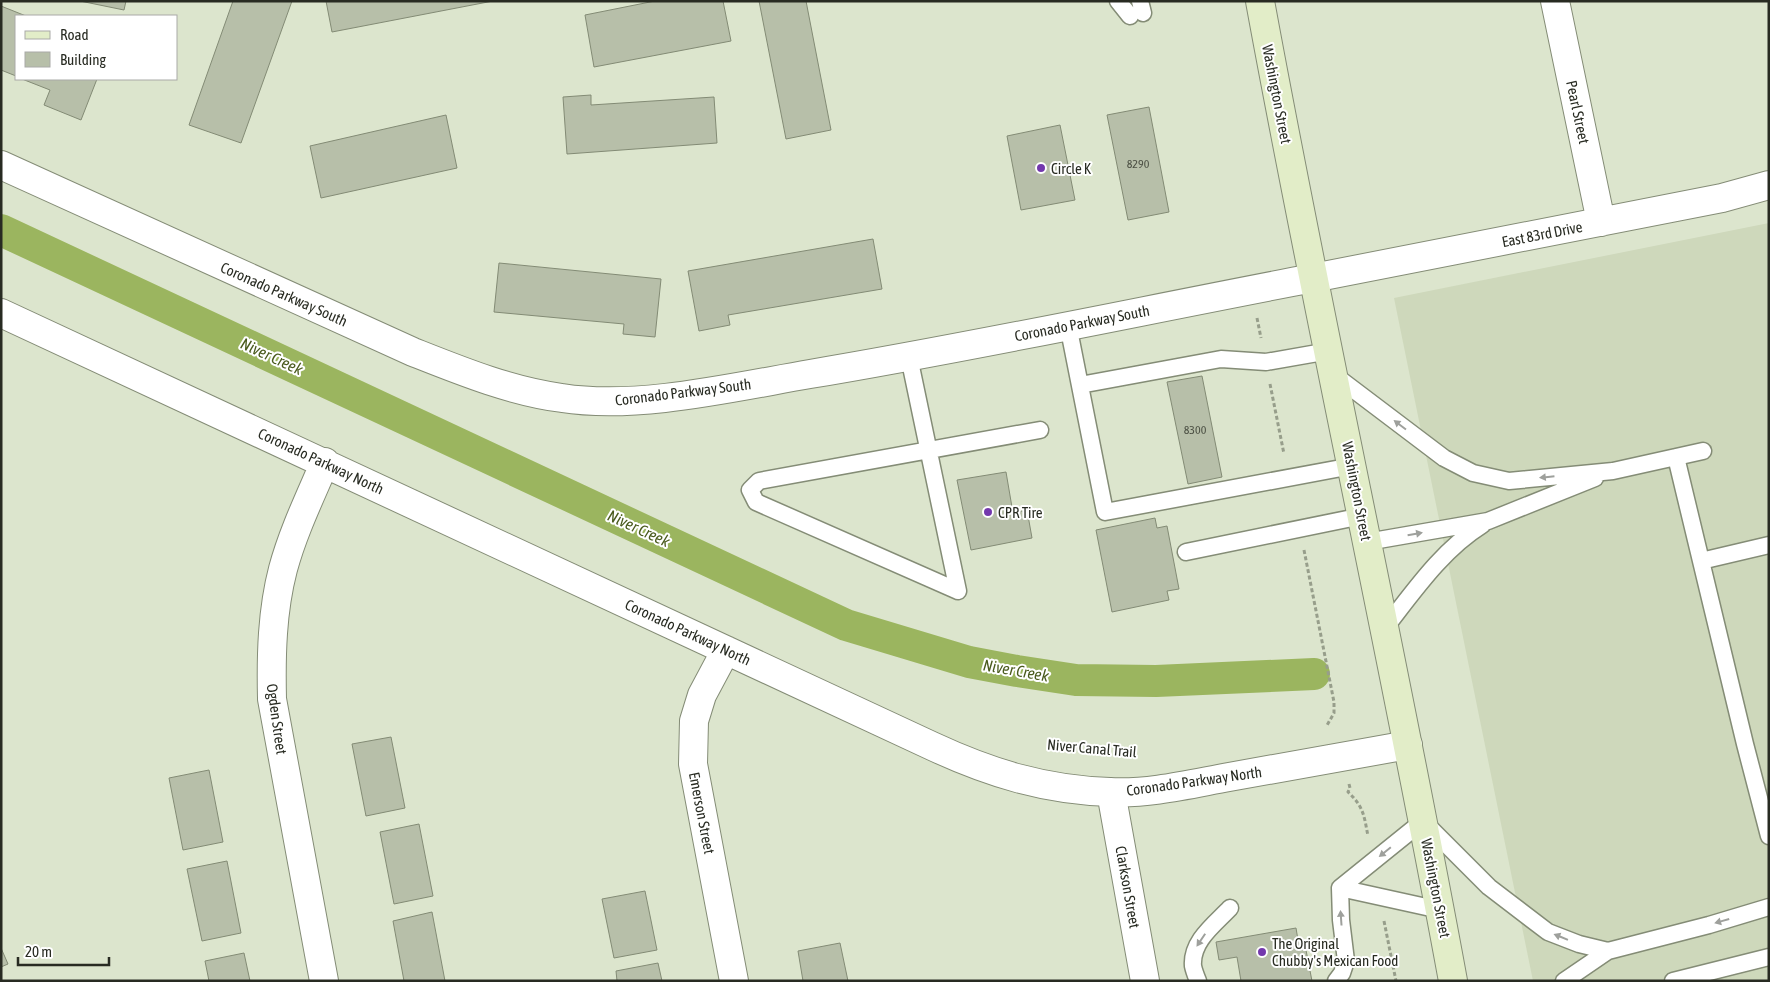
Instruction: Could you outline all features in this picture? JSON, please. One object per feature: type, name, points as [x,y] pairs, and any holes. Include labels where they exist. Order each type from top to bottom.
[{"type":"main road","name":"Washington Street","points":[[1260,1],[1313,278],[1385,628],[1453,981]]},
{"type":"street","name":"Pearl Street","points":[[1555,1],[1601,222]]},
{"type":"street","name":"Coronado Parkway South","points":[[1,165],[413,352],[514,389],[563,399],[598,401],[638,400],[732,388],[909,357],[1313,278]]},
{"type":"street","name":"East 83rd Drive","points":[[1313,278],[1722,198],[1769,185]]},
{"type":"street","name":"Coronado Parkway North","points":[[1,313],[970,763],[1025,781],[1047,786],[1111,792],[1166,788],[1408,745]]},
{"type":"street","name":"Ogden Street","points":[[324,981],[272,699],[271,653],[276,606],[283,570],[293,539],[325,462]]},
{"type":"street","name":"Emerson Street","points":[[726,650],[702,695],[694,721],[693,764],[734,981]]},
{"type":"street","name":"Clarkson Street","points":[[1111,792],[1145,981]]},
{"type":"lane","points":[[1118,1],[1138,10]]},
{"type":"lane","points":[[1068,325],[1105,512],[1352,466]]},
{"type":"lane","points":[[909,357],[928,451],[958,591],[756,502],[750,490],[759,481],[928,451],[1040,430]]},
{"type":"lane","points":[[1080,385],[1221,359],[1266,362],[1331,362],[1444,458],[1473,473],[1508,481],[1613,470],[1703,451]]},
{"type":"lane","points":[[1676,457],[1769,836]]},
{"type":"lane","points":[[1385,628],[1446,553],[1471,532],[1488,521],[1613,470]]},
{"type":"lane","points":[[1186,552],[1365,529],[1488,521]]},
{"type":"lane","points":[[1701,561],[1769,544]]},
{"type":"lane","points":[[1340,888],[1423,821],[1489,886],[1548,932],[1579,944],[1608,951]]},
{"type":"lane","points":[[1340,888],[1440,910]]},
{"type":"lane","points":[[1336,981],[1342,973],[1346,962],[1341,920],[1340,888]]},
{"type":"lane","points":[[1564,981],[1608,951],[1769,907]]},
{"type":"lane","points":[[1198,981],[1193,966],[1194,951],[1201,938],[1230,908]]},
{"type":"lane","points":[[1672,981],[1769,957]]},
{"type":"path","points":[[1350,788],[1348,792],[1363,810],[1368,837]]},
{"type":"path","points":[[1383,918],[1396,981]]},
{"type":"shaded area","points":[[1769,223],[1769,981],[1533,981],[1394,298]]},
{"type":"building","points":[[80,1],[126,1],[124,10]]},
{"type":"building","points":[[233,1],[292,1],[241,143],[189,125]]},
{"type":"building","points":[[326,1],[493,1],[332,32]]},
{"type":"building","points":[[655,1],[723,1],[731,41],[594,67],[585,15]]},
{"type":"building","points":[[759,1],[806,1],[831,130],[786,139]]},
{"type":"building","points":[[1,6],[24,15],[15,15],[15,76],[1,70]]},
{"type":"building","points":[[25,80],[97,80],[81,120],[44,105],[50,90]]},
{"type":"building","points":[[591,95],[591,105],[714,97],[717,143],[567,154],[563,97]]},
{"type":"building","name":"Circle K","points":[[1149,107],[1169,212],[1128,220],[1107,115]]},
{"type":"building","points":[[446,115],[457,168],[321,198],[310,146]]},
{"type":"building","name":"Circle K","points":[[1060,125],[1075,200],[1021,210],[1007,136]]},
{"type":"building","points":[[873,239],[882,289],[728,315],[730,325],[699,331],[688,271]]},
{"type":"building","points":[[499,263],[661,279],[655,337],[623,334],[624,324],[494,312]]},
{"type":"building","points":[[1202,376],[1222,477],[1188,484],[1167,382]]},
{"type":"building","name":"CPR Tire","points":[[1006,472],[1013,513],[1027,510],[1032,538],[971,550],[957,480]]},
{"type":"building","points":[[1155,518],[1157,528],[1167,526],[1179,589],[1167,591],[1169,600],[1112,612],[1096,530]]},
{"type":"building","points":[[391,737],[405,808],[366,816],[352,744]]},
{"type":"building","points":[[209,770],[223,842],[183,850],[169,778]]},
{"type":"building","points":[[419,824],[433,896],[394,904],[380,832]]},
{"type":"building","points":[[227,861],[241,933],[202,941],[187,869]]},
{"type":"building","points":[[645,891],[657,950],[614,958],[602,899]]},
{"type":"building","points":[[432,912],[445,981],[404,981],[393,921]]},
{"type":"building","name":"The Original Chubby's Mexican Food","points":[[1296,928],[1299,946],[1305,945],[1312,981],[1241,981],[1237,957],[1219,960],[1216,942]]},
{"type":"building","points":[[840,943],[848,981],[803,981],[798,951]]},
{"type":"building","points":[[1,948],[8,964],[1,967]]},
{"type":"building","points":[[244,953],[250,981],[209,981],[205,961]]},
{"type":"building","points":[[658,963],[662,981],[617,981],[616,971]]},
{"type":"waterway","name":"Niver Creek","points":[[1,230],[846,625],[969,662],[1076,680],[1156,681],[1314,674]]},
{"type":"place","name":"Circle K","points":[[1041,168]]},
{"type":"place","name":"CPR Tire","points":[[988,512]]},
{"type":"place","name":"The Original Chubby's Mexican Food","points":[[1262,952]]}]
